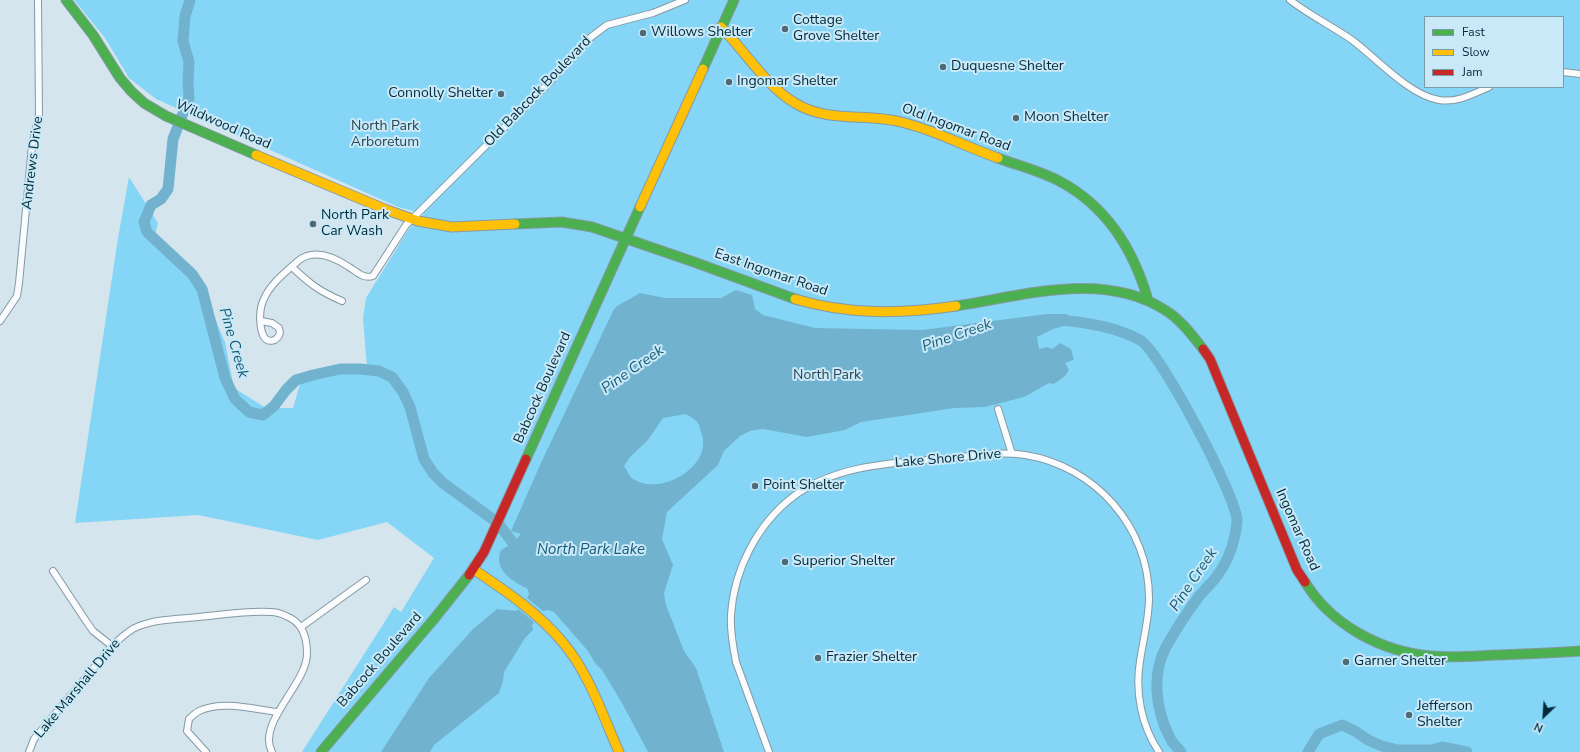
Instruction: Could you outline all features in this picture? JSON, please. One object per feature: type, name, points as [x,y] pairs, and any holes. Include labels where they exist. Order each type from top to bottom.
[{"type":"main road","name":"Wildwood Road","points":[[66,0],[95,38],[128,89],[151,108],[334,188],[412,220]]},
{"type":"main road","name":"Babcock Boulevard","points":[[321,752],[434,619],[473,569],[484,552],[734,0]]},
{"type":"main road","name":"Old Ingomar Road","points":[[721,27],[784,96],[804,109],[826,114],[888,118],[920,127],[984,153],[1044,174],[1077,192],[1109,223],[1123,242],[1141,276],[1148,300]]},
{"type":"main road","name":"East Ingomar Road","points":[[412,220],[438,226],[458,227],[560,222],[591,227],[626,238],[798,300],[843,310],[876,313],[907,312],[1053,290],[1085,287],[1121,291],[1148,300]]},
{"type":"main road","name":"Ingomar Road","points":[[1148,300],[1170,313],[1180,321],[1197,340],[1210,359],[1297,570],[1314,595],[1342,622],[1360,634],[1385,646],[1400,651],[1423,655],[1448,656],[1580,651]]},
{"type":"main road","points":[[473,569],[527,607],[556,634],[584,675],[619,752]]},
{"type":"street","name":"Andrews Drive","points":[[0,321],[17,296],[32,146],[40,115],[38,0]]},
{"type":"street","name":"Old Babcock Boulevard","points":[[292,267],[303,257],[320,254],[340,262],[360,275],[365,277],[373,276],[406,226],[548,84],[591,37],[601,29],[615,22],[653,12],[685,0]]},
{"type":"street","points":[[1290,0],[1352,40],[1410,86],[1426,96],[1440,100],[1455,100],[1486,88]]},
{"type":"street","points":[[1564,72],[1580,74]]},
{"type":"street","points":[[261,321],[262,304],[267,293],[292,267],[323,293],[342,301]]},
{"type":"street","points":[[998,409],[1012,454]]},
{"type":"street","name":"Lake Shore Drive","points":[[769,752],[736,662],[733,647],[731,617],[734,594],[742,567],[750,548],[764,526],[794,496],[817,482],[847,470],[987,454],[1012,454],[1045,460],[1065,467],[1080,475],[1102,492],[1119,509],[1136,538],[1145,567],[1149,598],[1147,624],[1139,674],[1139,696],[1147,729],[1159,752]]},
{"type":"street","points":[[53,571],[93,631],[112,646]]},
{"type":"street","points":[[272,752],[270,748],[270,734],[277,712],[306,666],[306,642],[301,627],[366,580]]},
{"type":"street","name":"Lake Marshall Drive","points":[[29,752],[34,739],[112,646],[126,633],[138,626],[152,622],[233,614],[272,612],[287,616],[301,627]]},
{"type":"street","points":[[206,752],[187,730],[189,719],[198,711],[211,707],[231,706],[277,712]]},
{"type":"green space","name":"North Park","points":[[74,0],[1580,0],[1580,752],[302,752],[394,607],[401,612],[434,558],[387,522],[318,540],[198,515],[75,523],[118,238],[129,177],[158,223],[154,239],[202,287],[225,342],[234,388],[266,408],[293,408],[302,377],[367,367],[363,318],[366,298],[410,227],[424,214],[398,207],[156,99],[129,78],[105,38]]},
{"type":"water","name":"North Park Lake","points":[[736,290],[752,295],[755,309],[763,315],[815,328],[922,330],[1047,314],[1067,314],[1074,320],[1071,324],[1053,329],[1037,337],[1039,349],[1047,347],[1052,349],[1060,343],[1071,349],[1074,360],[1065,363],[1069,370],[1065,376],[1054,384],[1049,383],[1024,397],[985,407],[955,408],[861,422],[845,430],[807,437],[763,429],[750,431],[740,436],[724,451],[718,465],[667,512],[662,539],[673,565],[664,593],[666,605],[684,651],[696,668],[724,752],[648,752],[622,703],[602,670],[595,663],[588,651],[554,612],[549,610],[543,611],[527,598],[529,594],[527,588],[513,581],[505,573],[500,564],[499,557],[501,550],[513,543],[521,534],[511,531],[540,465],[613,311],[617,306],[640,293],[665,298],[721,298]],"holes":[[[686,414],[699,424],[703,445],[700,456],[693,467],[670,481],[657,484],[644,484],[633,479],[624,466],[630,457],[648,440],[663,418]]]},
{"type":"water","points":[[497,609],[516,611],[518,609],[534,622],[532,625],[533,630],[525,638],[504,672],[499,693],[434,745],[430,752],[381,752],[429,678],[473,629]]},
{"type":"waterway","name":"Pine Creek","points":[[190,0],[185,16],[183,41],[189,62],[189,98],[173,139],[168,189],[161,199],[151,205],[144,222],[147,232],[192,274],[202,289],[225,378],[235,399],[249,412],[263,415],[274,406],[296,380],[340,369],[379,371],[392,377],[403,392],[410,407],[424,459],[433,473],[443,483],[498,523],[513,543],[527,550]]},
{"type":"waterway","name":"Pine Creek","points":[[1058,320],[1111,328],[1140,340],[1150,350],[1196,425],[1224,483],[1237,520],[1234,541],[1223,567],[1197,599],[1177,629],[1166,647],[1158,669],[1157,693],[1161,716],[1171,740],[1181,752]]},
{"type":"waterway","name":"Pine Creek","points":[[1308,752],[1319,734],[1342,725],[1355,731],[1368,740],[1382,746],[1398,750],[1431,750],[1442,747],[1467,752]]},
{"type":"traffic: fast","points":[[66,0],[93,35],[120,78],[144,103],[166,116],[256,155]]},
{"type":"traffic: fast","points":[[703,69],[734,0]]},
{"type":"traffic: fast","points":[[998,158],[1053,178],[1077,192],[1092,204],[1105,217],[1126,248],[1135,264],[1148,300]]},
{"type":"traffic: fast","points":[[526,459],[640,207]]},
{"type":"traffic: fast","points":[[515,224],[562,222],[592,227],[795,299]]},
{"type":"traffic: fast","points":[[956,306],[1035,292],[1062,289],[1116,291],[1141,298],[1165,310],[1181,323],[1203,349]]},
{"type":"traffic: fast","points":[[321,752],[434,619],[469,575]]},
{"type":"traffic: fast","points":[[1305,582],[1316,597],[1343,623],[1359,634],[1394,649],[1431,656],[1455,657],[1580,651]]},
{"type":"traffic: slow","points":[[721,27],[765,78],[784,96],[807,109],[833,115],[888,119],[914,125],[998,158]]},
{"type":"traffic: slow","points":[[640,207],[703,69]]},
{"type":"traffic: slow","points":[[256,155],[387,210],[418,221],[452,227],[515,224]]},
{"type":"traffic: slow","points":[[795,299],[835,308],[875,312],[915,311],[956,306]]},
{"type":"traffic: slow","points":[[473,569],[534,613],[565,645],[574,657],[589,683],[619,752]]},
{"type":"traffic: jam","points":[[1203,349],[1210,359],[1297,570],[1305,582]]},
{"type":"traffic: jam","points":[[469,575],[484,552],[526,459]]},
{"type":"place","name":"Cottage Grove Shelter","points":[[785,29]]},
{"type":"place","name":"Willows Shelter","points":[[643,33]]},
{"type":"place","name":"Duquesne Shelter","points":[[943,67]]},
{"type":"place","name":"Ingomar Shelter","points":[[729,82]]},
{"type":"place","name":"Connolly Shelter","points":[[501,94]]},
{"type":"place","name":"Moon Shelter","points":[[1016,118]]},
{"type":"place","name":"North Park Car Wash","points":[[313,224]]},
{"type":"place","name":"Point Shelter","points":[[755,486]]},
{"type":"place","name":"Superior Shelter","points":[[785,562]]},
{"type":"place","name":"Frazier Shelter","points":[[818,658]]},
{"type":"place","name":"Garner Shelter","points":[[1346,662]]},
{"type":"place","name":"Jefferson Shelter","points":[[1409,715]]},
{"type":"park label","name":"North Park Arboretum","points":[[385,136]]}]
